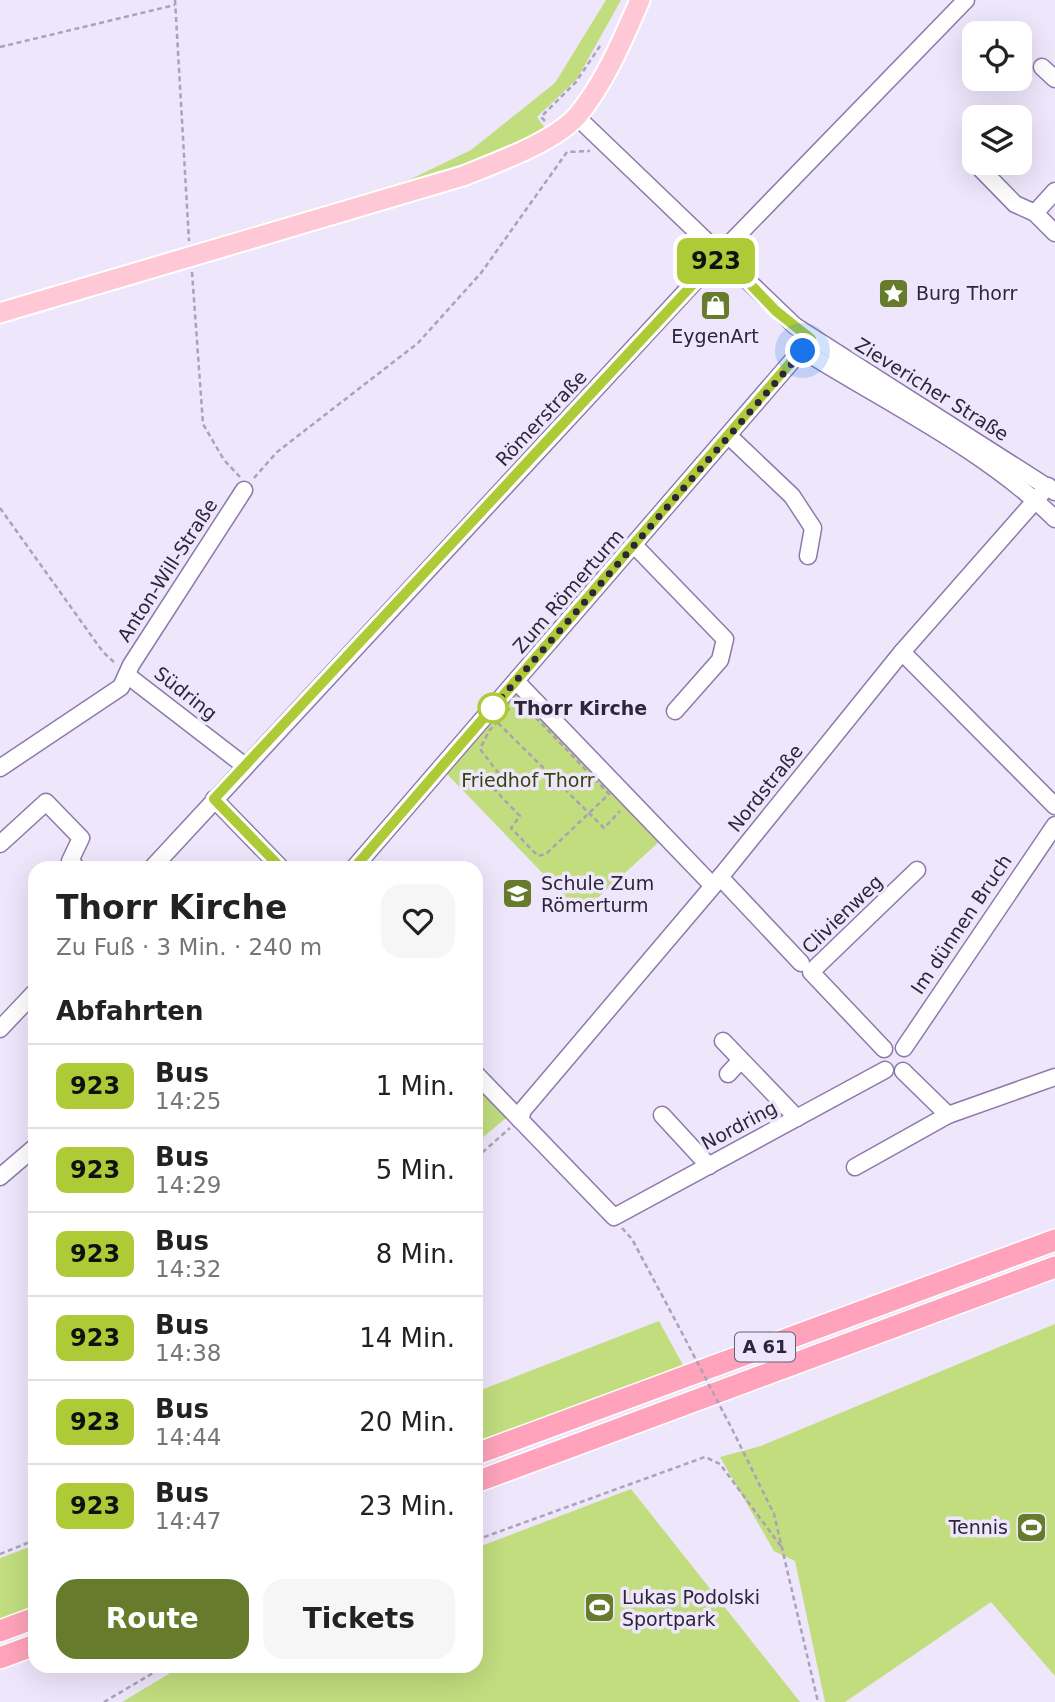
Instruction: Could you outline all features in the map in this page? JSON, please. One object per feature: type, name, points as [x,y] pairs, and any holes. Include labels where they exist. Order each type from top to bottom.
[{"type":"highway","name":"A 61","points":[[483,1451],[1055,1240]]},
{"type":"highway","name":"A 61","points":[[483,1479],[1055,1268]]},
{"type":"highway","points":[[0,1631],[28,1621]]},
{"type":"highway","points":[[0,1658],[28,1648]]},
{"type":"main road","points":[[0,313],[463,176],[554,133],[576,116],[613,59],[640,0]]},
{"type":"street","name":"Römerstraße","points":[[158,861],[721,254],[966,0]]},
{"type":"street","points":[[1042,66],[1055,79]]},
{"type":"street","name":"Zievericher Straße","points":[[576,116],[721,254],[807,345],[986,463],[1035,499],[1055,519]]},
{"type":"street","points":[[987,175],[1015,204],[1034,213],[1055,233]]},
{"type":"street","points":[[1034,213],[1055,191]]},
{"type":"street","name":"Zievericher Straße","points":[[807,345],[1052,489]]},
{"type":"street","name":"Zum Römerturm","points":[[360,861],[493,718],[516,681],[807,345]]},
{"type":"street","points":[[730,436],[799,507],[813,528],[808,556]]},
{"type":"street","name":"Nordstraße","points":[[520,1120],[523,1110],[717,881],[902,652],[1035,499],[1052,489]]},
{"type":"street","name":"Anton-Will-Straße","points":[[128,674],[244,490]]},
{"type":"street","points":[[635,546],[725,639],[720,660],[675,712]]},
{"type":"street","points":[[902,652],[1055,806]]},
{"type":"street","name":"Südring","points":[[0,768],[121,687],[128,674],[245,766]]},
{"type":"street","points":[[516,681],[631,800],[801,963]]},
{"type":"street","points":[[214,799],[274,861]]},
{"type":"street","points":[[0,844],[46,802],[81,838],[70,861]]},
{"type":"street","name":"Im dünnen Bruch","points":[[904,1048],[1055,825]]},
{"type":"street","name":"Clivienweg","points":[[884,1049],[811,972],[917,870]]},
{"type":"street","points":[[0,1029],[28,999]]},
{"type":"street","points":[[723,1041],[797,1118]]},
{"type":"street","points":[[894,1045],[904,1048],[909,1058],[903,1071],[893,1074],[885,1070],[880,1060],[884,1049],[894,1045]]},
{"type":"street","points":[[728,1074],[741,1060]]},
{"type":"street","name":"Nordring","points":[[614,1217],[885,1070]]},
{"type":"street","points":[[903,1071],[948,1115]]},
{"type":"street","points":[[855,1167],[948,1115],[1055,1077]]},
{"type":"street","points":[[483,1081],[614,1217]]},
{"type":"street","points":[[662,1115],[709,1166]]},
{"type":"street","points":[[0,1177],[28,1153]]},
{"type":"path","points":[[175,0],[203,424],[224,460],[248,484],[277,452],[418,344],[481,273],[567,152],[541,117],[576,82],[605,37]]},
{"type":"path","points":[[0,47],[175,5]]},
{"type":"path","points":[[0,508],[103,652],[128,674]]},
{"type":"path","points":[[589,813],[546,854],[538,856],[511,828],[520,816],[490,785],[500,775],[480,749],[493,718],[589,813],[604,828],[631,800]]},
{"type":"path","points":[[483,1152],[520,1120]]},
{"type":"path","points":[[614,1217],[632,1239],[774,1514],[818,1702]]},
{"type":"path","points":[[483,1538],[705,1457],[720,1464],[783,1549]]},
{"type":"path","points":[[0,1554],[28,1543]]},
{"type":"path","points":[[104,1702],[153,1673]]},
{"type":"green space","points":[[606,0],[621,0],[577,79],[537,117],[545,128],[468,167],[196,243],[409,180],[471,150],[555,83]]},
{"type":"green space","name":"Friedhof Thorr","points":[[518,691],[661,840],[581,913],[447,774]]},
{"type":"green space","points":[[483,1093],[506,1118],[483,1137]]},
{"type":"green space","points":[[659,1321],[683,1365],[483,1441],[483,1389]]},
{"type":"green space","points":[[1055,1324],[1055,1676],[991,1602],[845,1702],[825,1702],[795,1561],[774,1551],[720,1457],[761,1446]]},
{"type":"green space","name":"Lukas Podolski Sportpark","points":[[631,1489],[800,1702],[122,1702],[170,1673],[483,1673],[483,1545]]},
{"type":"green space","points":[[28,1548],[28,1612],[0,1623],[0,1558]]},
{"type":"bus line","name":"923","points":[[274,861],[214,799],[721,254],[776,311],[811,339],[360,861]]},
{"type":"place","name":"Burg Thorr","points":[[893,293]]},
{"type":"place","name":"EygenArt","points":[[715,305]]},
{"type":"place","name":"Thorr Kirche","points":[[493,708]]},
{"type":"place","name":"Schule Zum Römerturm","points":[[518,894]]},
{"type":"place","name":"Tennis","points":[[1031,1527]]},
{"type":"place","name":"Lukas Podolski Sportpark","points":[[599,1608]]},
{"type":"route","points":[[493,708],[489,712],[803,351]]}]
